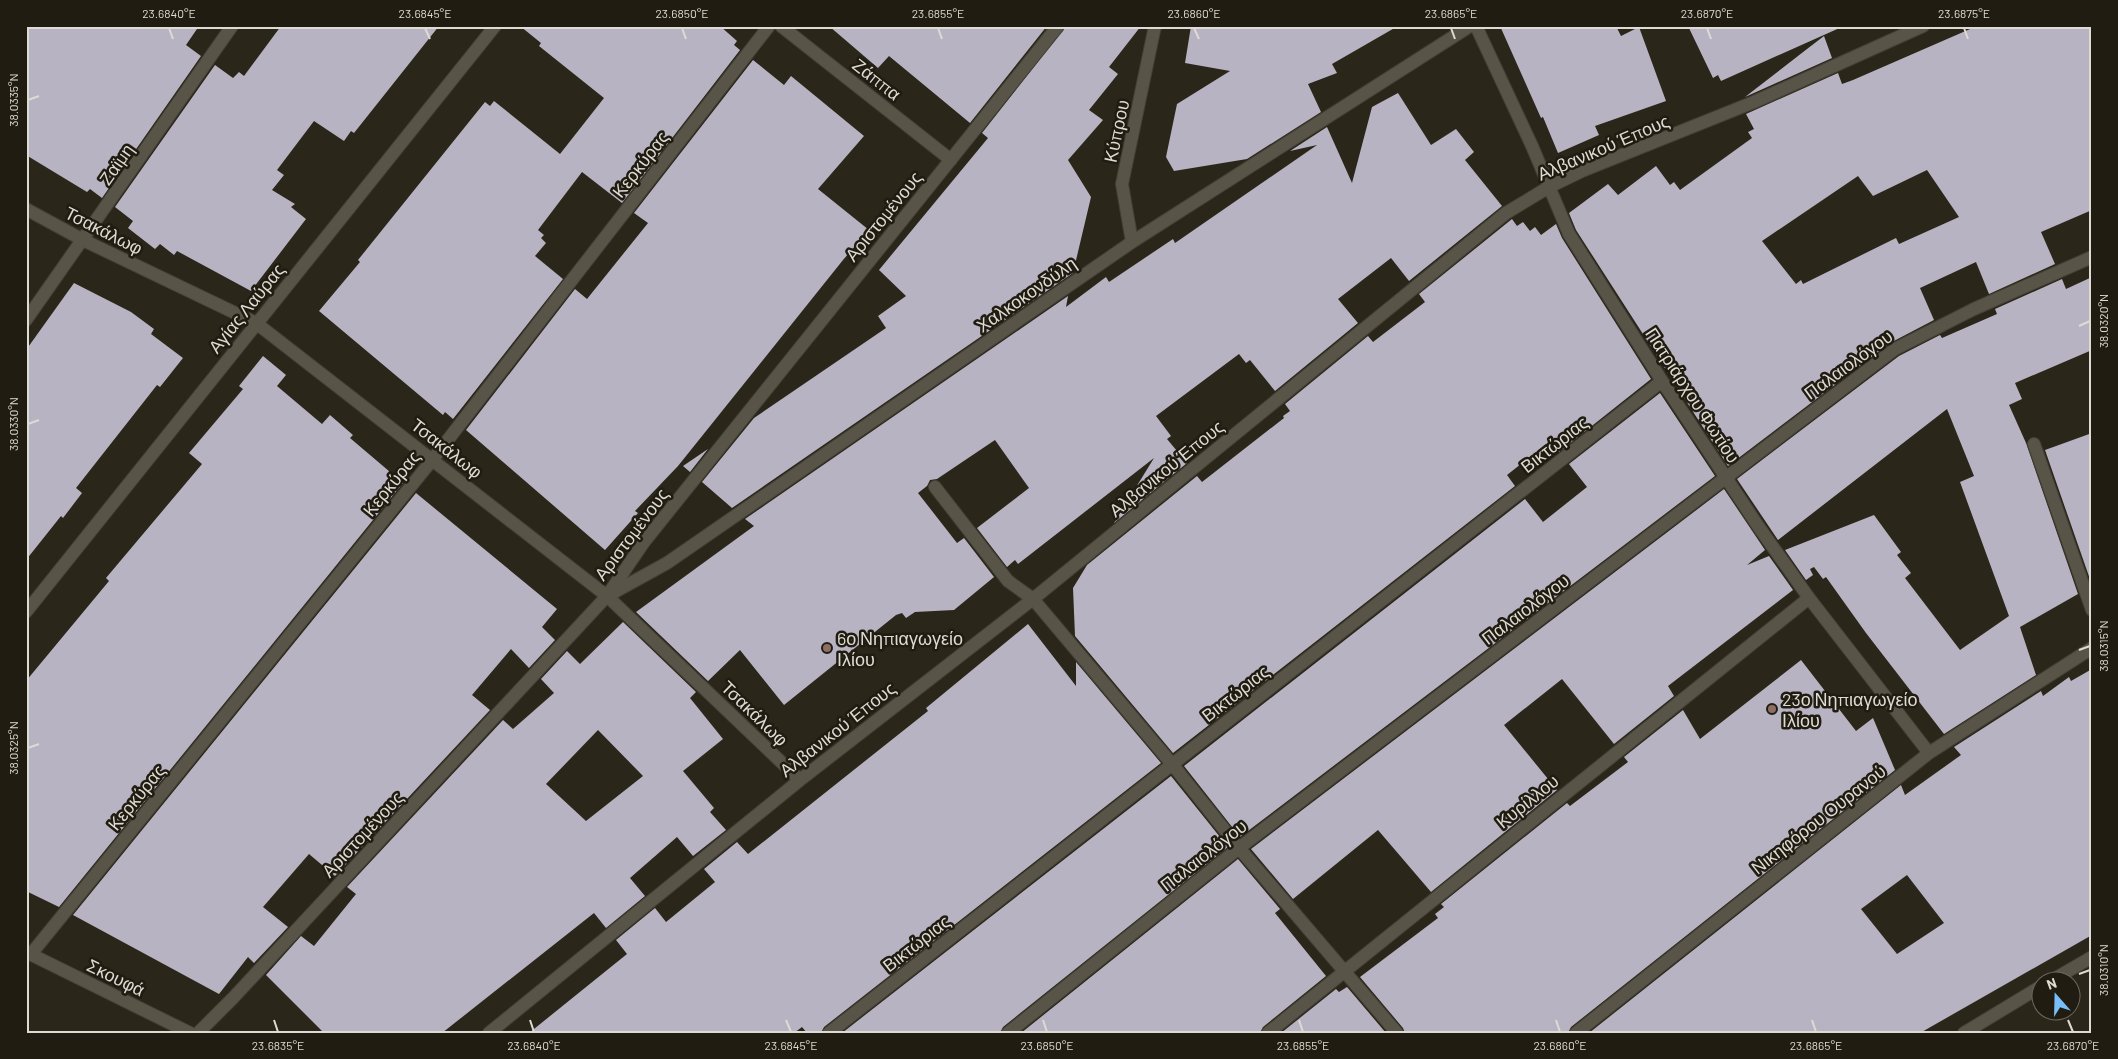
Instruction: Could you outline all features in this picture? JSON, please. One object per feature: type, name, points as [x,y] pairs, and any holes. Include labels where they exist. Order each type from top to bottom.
[{"type":"street","name":"Ζαϊμη","points":[[26,320],[232,26]]},
{"type":"street","name":"Αγίας Λαύρας","points":[[26,612],[495,26]]},
{"type":"street","name":"Κερκύρας","points":[[29,953],[433,459],[769,26]]},
{"type":"street","name":"Ζάππα","points":[[781,26],[951,160]]},
{"type":"street","name":"Αριστομένους","points":[[198,1033],[233,998],[607,596],[644,542],[1058,26]]},
{"type":"street","name":"Κύπρου","points":[[1132,242],[1122,184],[1155,26]]},
{"type":"street","name":"Χαλκοκονδύλη","points":[[607,596],[667,563],[1132,242],[1470,26]]},
{"type":"street","name":"Πατριάρχου Φωτίου","points":[[1476,26],[1569,234],[1662,381],[1758,526],[1809,598],[1929,754]]},
{"type":"street","name":"Αλβανικού Έπους","points":[[489,1033],[800,780],[1033,599],[1506,213],[1549,187],[1754,102],[1923,26]]},
{"type":"street","name":"Τσακάλωφ","points":[[26,210],[83,240],[256,323],[607,596],[800,780]]},
{"type":"street","name":"Παλαιολόγου","points":[[1008,1033],[1239,848],[1895,349],[1974,309],[2092,258]]},
{"type":"street","name":"Βικτώριας","points":[[829,1033],[1662,381]]},
{"type":"street","points":[[2034,444],[2092,610]]},
{"type":"street","points":[[935,487],[1008,581],[1033,599],[1172,764],[1239,848],[1397,1033]]},
{"type":"street","name":"Κυρίλλου","points":[[1268,1033],[1809,598]]},
{"type":"street","name":"Νικηφόρου Ουρανού","points":[[1576,1033],[1929,754],[2092,648]]},
{"type":"street","name":"Σκουφά","points":[[29,953],[190,1033]]},
{"type":"street","points":[[2066,972],[2092,957]]},
{"type":"street","points":[[1964,1033],[2030,992]]},
{"type":"building","points":[[26,26],[199,26],[186,45],[201,56],[102,198],[90,189],[87,192],[26,155]]},
{"type":"building","points":[[281,26],[439,26],[354,133],[351,131],[344,141],[314,121],[277,170],[284,175],[272,190],[295,204],[291,207],[306,219],[251,291],[177,251],[174,255],[160,244],[155,249],[128,228],[133,221],[115,207],[215,65],[233,78],[239,72],[244,76]]},
{"type":"building","points":[[520,26],[720,26],[737,41],[734,45],[740,50],[622,203],[582,172],[538,230],[544,235],[541,238],[546,243],[535,256],[563,279],[453,419],[445,412],[443,415],[319,311],[360,262],[358,260],[485,102],[490,106],[494,101],[560,154],[604,98],[539,46],[541,43]]},
{"type":"building","points":[[829,26],[1047,26],[970,123],[889,56],[878,68]]},
{"type":"building","points":[[1066,26],[1141,26],[1109,67],[1118,74],[1089,110],[1103,120],[1068,160],[1091,197],[1073,273],[732,508],[702,482],[754,418],[886,328],[878,316],[906,296],[879,270],[988,138],[982,133]]},
{"type":"building","points":[[1191,26],[1398,26],[1332,64],[1337,73],[1308,84],[1321,112],[1247,159],[1174,171],[1166,157],[1177,104],[1230,71],[1185,63]]},
{"type":"building","points":[[1500,26],[1616,26],[1621,36],[1639,27],[1666,101],[1595,126],[1599,135],[1558,153]]},
{"type":"building","points":[[1688,26],[1844,26],[1721,81],[1718,75],[1713,78]]},
{"type":"building","points":[[1977,26],[2092,26],[2092,210],[2041,232],[2055,264],[1989,294],[1976,262],[1920,288],[1934,320],[1890,343],[1728,466],[1576,230],[1569,213],[1608,184],[1618,195],[1656,166],[1670,185],[1674,182],[1680,190],[1752,138],[1748,132],[1754,129],[1746,114],[1838,73],[1842,84]],"holes":[[[1927,170],[1959,217],[1899,244],[1896,238],[1803,284],[1801,280],[1796,284],[1762,241],[1858,176],[1873,196]]]},
{"type":"building","points":[[1824,36],[1832,58],[1745,97],[1807,49]]},
{"type":"building","points":[[753,60],[784,85],[791,76],[864,136],[818,189],[869,230],[678,466],[635,511],[638,513],[605,550],[466,430],[575,289],[587,299],[648,223],[634,213]]},
{"type":"building","points":[[1398,93],[1431,145],[1456,129],[1474,152],[1465,160],[1502,206],[1409,281],[1391,258],[1338,299],[1358,323],[1275,391],[1250,360],[1246,363],[1239,354],[1156,416],[1171,436],[1167,439],[1187,463],[1114,523],[1154,458],[1018,564],[1015,560],[1007,567],[977,528],[1029,488],[995,440],[937,479],[930,480],[927,486],[918,493],[957,543],[964,538],[994,577],[954,610],[915,612],[906,618],[902,613],[896,615],[784,705],[740,650],[708,681],[636,612],[754,526],[745,519],[1068,296],[1066,307],[1106,277],[1109,282],[1173,239],[1175,243],[1317,145],[1290,151],[1327,127],[1352,183],[1372,107]]},
{"type":"building","points":[[1512,219],[1517,226],[1523,222],[1530,231],[1535,227],[1541,235],[1556,224],[1562,238],[1651,379],[1559,452],[1550,441],[1507,475],[1515,486],[1173,753],[1075,636],[1073,588],[1087,565],[1197,476],[1202,482],[1284,418],[1283,416],[1290,411],[1285,404],[1368,336],[1373,342],[1425,302],[1419,294]]},
{"type":"building","points":[[2092,277],[2092,350],[2015,383],[2022,399],[2009,405],[2026,443],[2078,594],[2020,627],[2036,675],[1944,734],[1866,633],[1826,577],[1823,579],[1814,567],[1810,569],[1813,575],[1806,580],[1785,550],[1874,515],[1901,552],[1897,555],[1911,573],[1905,578],[1960,650],[2009,616],[1960,482],[1974,476],[1947,409],[1778,540],[1737,479],[1899,356],[1940,335],[1942,338],[1997,314],[1995,309],[2062,279],[2066,289]]},
{"type":"building","points":[[74,283],[131,312],[154,329],[151,334],[183,358],[160,387],[157,385],[76,488],[82,493],[26,560],[26,350]]},
{"type":"building","points":[[263,356],[286,375],[277,386],[322,424],[330,415],[353,435],[350,438],[403,483],[59,907],[26,891],[26,681],[109,581],[106,578],[202,464],[189,453],[243,389],[239,386]]},
{"type":"building","points":[[1660,393],[1715,476],[1240,837],[1184,766],[1525,499],[1543,522],[1587,487],[1569,464]]},
{"type":"building","points":[[2092,433],[2092,585],[2045,450]]},
{"type":"building","points":[[708,449],[690,472],[683,466]]},
{"type":"building","points":[[1724,489],[1765,550],[1747,565],[1769,556],[1793,590],[1668,686],[1674,696],[1614,744],[1562,679],[1504,725],[1557,790],[1431,892],[1378,830],[1293,899],[1251,849]]},
{"type":"building","points":[[416,493],[557,609],[542,627],[555,640],[529,668],[511,649],[472,695],[490,710],[335,876],[309,854],[263,907],[288,927],[254,963],[248,957],[219,994],[73,915]]},
{"type":"building","points":[[623,622],[696,692],[690,698],[723,739],[683,771],[714,808],[710,812],[726,830],[693,856],[677,837],[630,878],[645,896],[606,928],[594,913],[442,1033],[324,1033],[266,975],[301,936],[314,946],[356,894],[347,887],[503,720],[513,729],[554,693],[541,679],[567,651],[580,664]],"holes":[[[598,730],[643,776],[586,821],[546,784]]]},
{"type":"building","points":[[1028,624],[1076,686],[1076,662],[1161,763],[824,1027],[821,1033],[807,1033],[802,1027],[794,1033],[529,1033],[627,954],[616,940],[655,908],[666,922],[715,882],[704,869],[737,842],[748,854],[928,711],[926,708]]},
{"type":"building","points":[[1801,660],[1856,731],[1873,718],[1895,770],[1571,1027],[1568,1033],[1405,1033],[1403,1028],[1360,977],[1438,918],[1435,914],[1444,907],[1441,904],[1567,803],[1570,806],[1628,762],[1624,757],[1683,710],[1700,739]]},
{"type":"building","points":[[2092,669],[2092,935],[1920,1033],[1589,1033],[1901,785],[1905,795],[1961,755],[1954,747],[2041,691],[2043,696],[2069,677],[2071,681]],"holes":[[[1907,875],[1944,923],[1897,954],[1861,909]]]},
{"type":"building","points":[[1171,776],[1228,847],[1003,1027],[1000,1033],[842,1033]]},
{"type":"building","points":[[1238,859],[1280,909],[1275,913],[1326,976],[1263,1027],[1260,1033],[1021,1033]]},
{"type":"building","points":[[1347,987],[1386,1033],[1281,1033],[1336,989],[1339,992]]},
{"type":"place","name":"6ο Νηπιαγωγείο Ιλίου","points":[[827,648]]},
{"type":"place","name":"23ο Νηπιαγωγείο Ιλίου","points":[[1772,709]]}]
